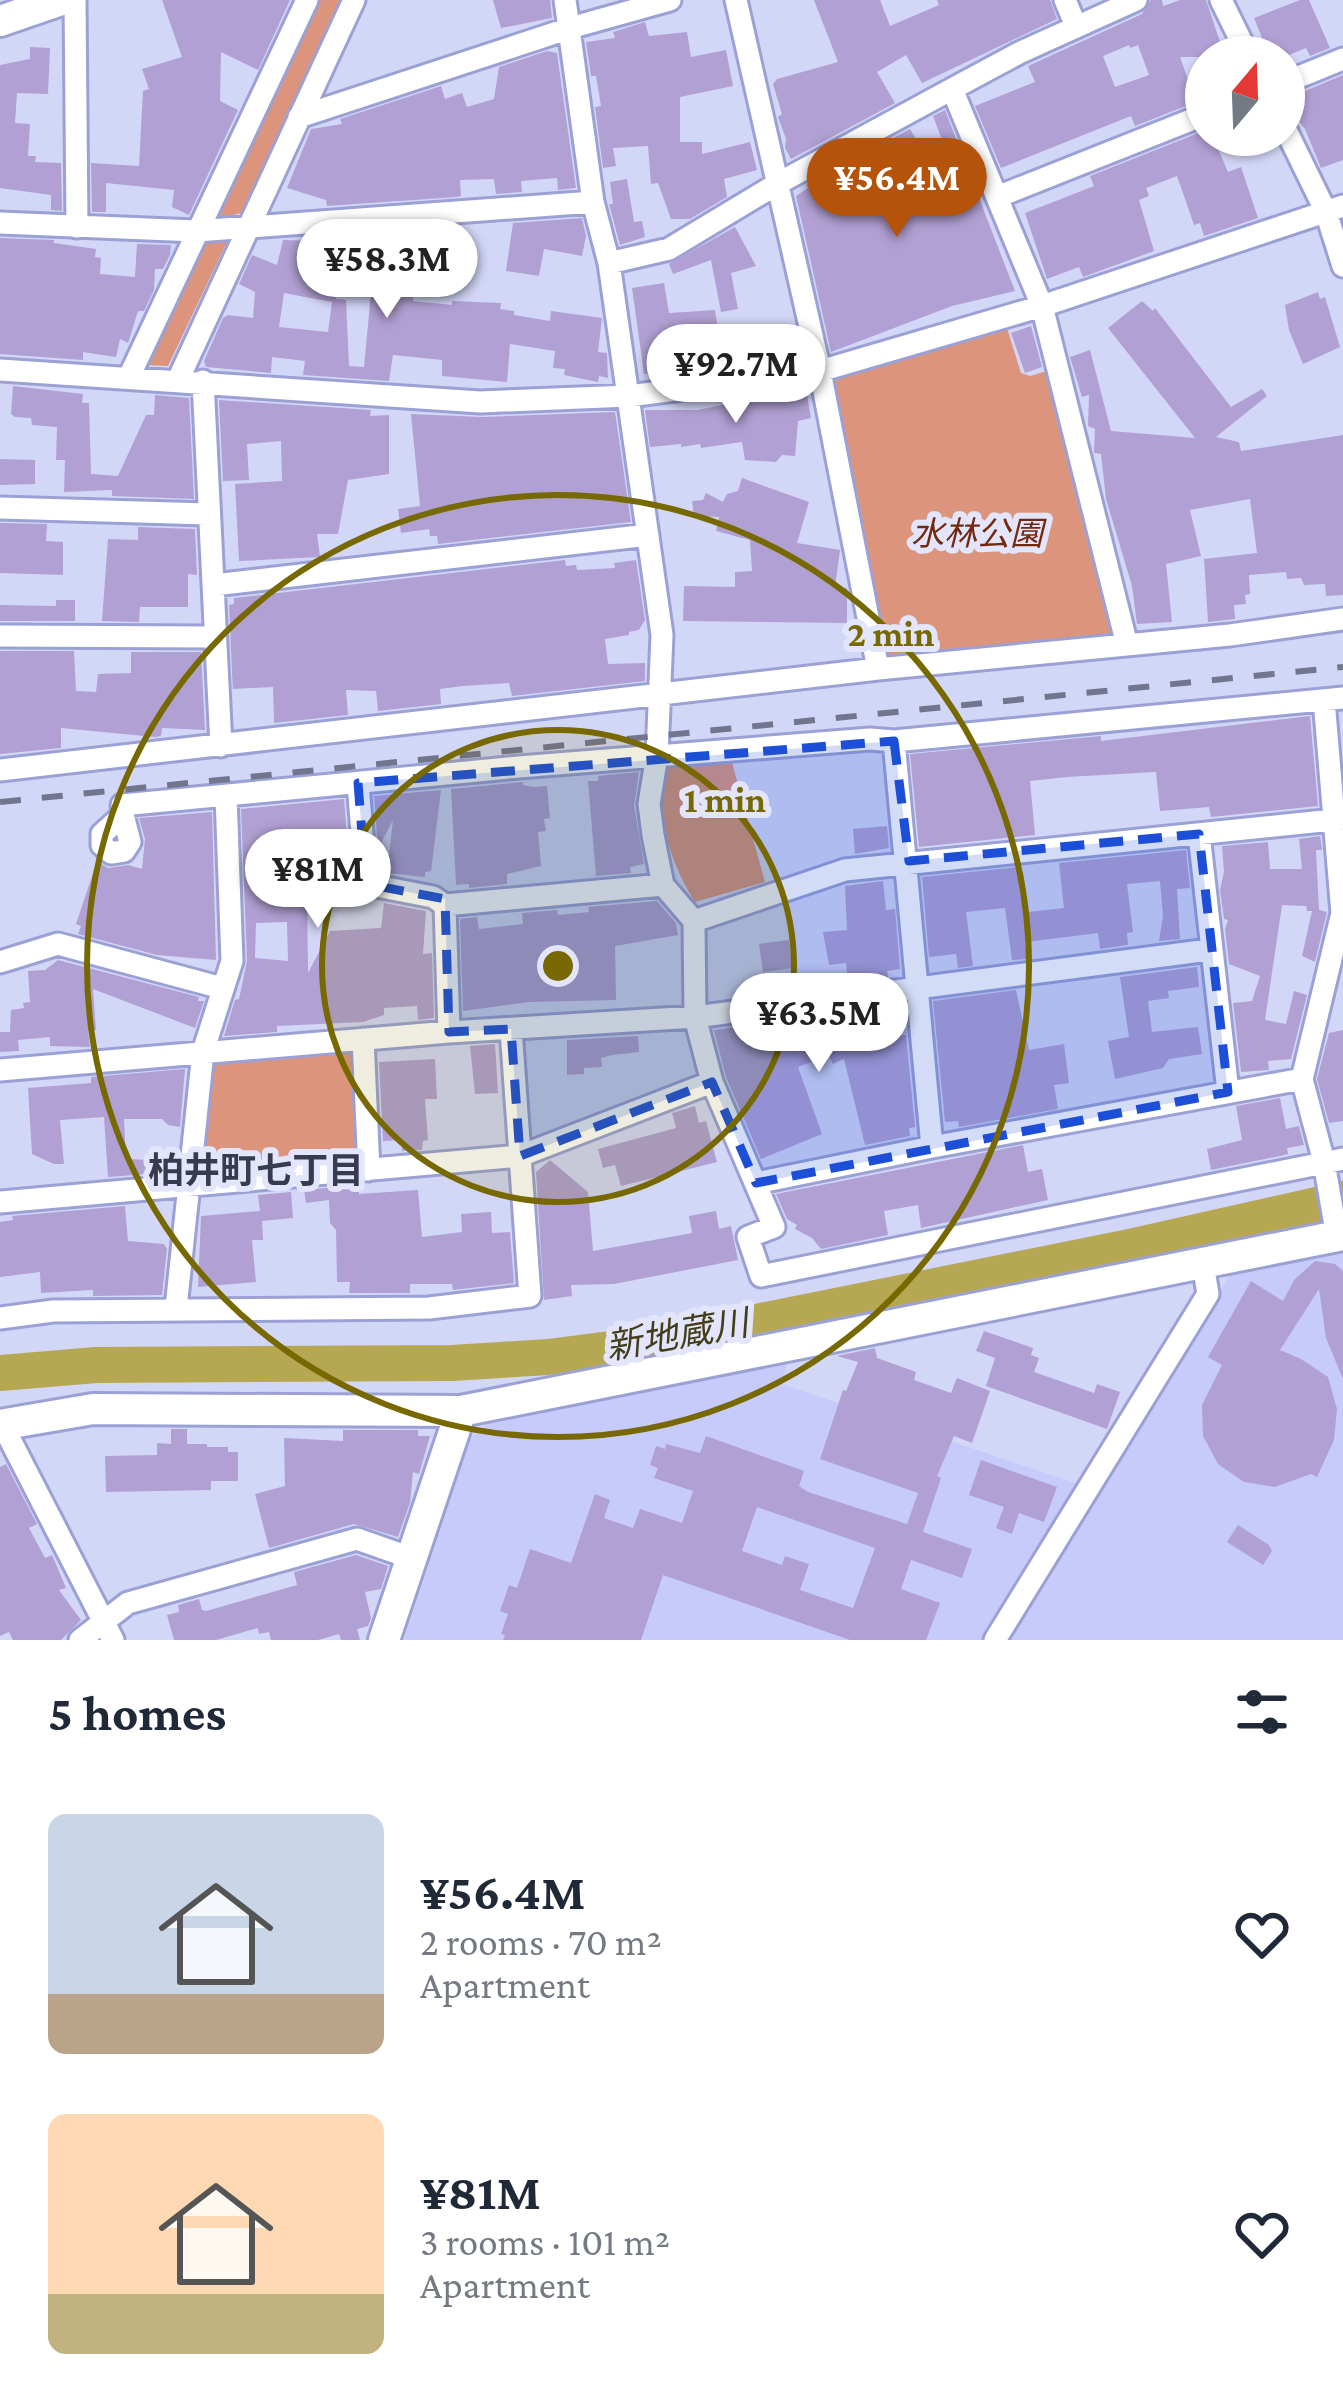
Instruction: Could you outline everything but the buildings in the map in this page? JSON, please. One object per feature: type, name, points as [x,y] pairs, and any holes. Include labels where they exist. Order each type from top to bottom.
[{"type":"street","points":[[0,21],[61,0]]},
{"type":"street","points":[[75,0],[77,227]]},
{"type":"street","points":[[129,377],[307,0]]},
{"type":"street","points":[[178,380],[354,0]]},
{"type":"street","points":[[566,0],[592,202],[609,263],[662,635],[650,804],[663,885],[694,921],[695,1017],[712,1082],[774,1226],[748,1237],[761,1276],[1333,1161]]},
{"type":"street","points":[[299,117],[670,0]]},
{"type":"street","points":[[736,0],[820,371],[878,669]]},
{"type":"street","points":[[1065,0],[1076,26]]},
{"type":"street","points":[[609,263],[669,249],[952,89],[1136,0]]},
{"type":"street","points":[[1220,0],[1239,36]]},
{"type":"street","points":[[1305,74],[1343,59]]},
{"type":"street","points":[[952,89],[1042,306],[1127,645]]},
{"type":"street","points":[[997,197],[1185,122]]},
{"type":"street","points":[[1302,156],[1335,209],[1343,266]]},
{"type":"street","points":[[0,223],[196,231],[592,202]]},
{"type":"street","points":[[0,370],[480,402],[629,396],[820,371],[1042,306],[1335,209]]},
{"type":"street","points":[[203,381],[221,746]]},
{"type":"street","points":[[0,508],[208,514]]},
{"type":"street","points":[[214,585],[648,535]]},
{"type":"street","points":[[0,770],[1343,619]]},
{"type":"street","points":[[0,636],[213,638]]},
{"type":"street","points":[[108,1631],[1,1424],[93,1409],[461,1411],[774,1345],[1340,1236],[1333,1161],[1302,1079],[1342,913],[1334,699],[895,741],[657,755],[358,782],[122,805],[123,815]]},
{"type":"street","points":[[895,741],[932,1147]]},
{"type":"street","points":[[358,782],[366,884],[434,897],[445,905],[663,885]]},
{"type":"street","points":[[176,1308],[203,1052],[232,962],[226,796]]},
{"type":"street","points":[[694,921],[845,870],[1339,819]]},
{"type":"street","points":[[1199,834],[1228,1092]]},
{"type":"street","points":[[445,905],[448,1032]]},
{"type":"street","points":[[0,962],[58,944],[222,988]]},
{"type":"street","points":[[0,1070],[448,1032],[695,1017],[1209,950]]},
{"type":"street","points":[[1316,1022],[1343,1018]]},
{"type":"street","points":[[0,1318],[53,1311],[176,1308],[429,1308],[530,1297],[511,1029]]},
{"type":"street","points":[[363,1039],[369,1170]]},
{"type":"street","points":[[756,1184],[1302,1079]]},
{"type":"street","points":[[0,1202],[520,1156],[712,1082]]},
{"type":"street","points":[[995,1640],[1208,1294],[1202,1264]]},
{"type":"street","points":[[384,1640],[461,1411]]},
{"type":"street","points":[[80,1640],[108,1631],[128,1604],[357,1539],[411,1558]]},
{"type":"highlighted area","points":[[894,741],[909,861],[1199,834],[1228,1092],[756,1183],[712,1082],[520,1156],[511,1029],[449,1032],[445,899],[366,884],[358,783]]},
{"type":"shaded area","points":[[1343,1250],[1343,1640],[1003,1640],[1231,1273]]},
{"type":"shaded area","points":[[788,1361],[782,1384],[1081,1485],[985,1640],[404,1640],[470,1439],[494,1418]]},
{"type":"green space","points":[[316,0],[341,0],[241,213],[217,219],[213,214]]},
{"type":"green space","points":[[207,237],[224,237],[227,242],[168,366],[142,365],[201,242]]},
{"type":"green space","name":"水林公園","points":[[1007,328],[1021,373],[1030,376],[1053,369],[1117,633],[1111,640],[898,660],[888,655],[832,387],[836,379]]},
{"type":"green space","points":[[731,759],[765,882],[695,902],[666,836],[661,801],[664,765]]},
{"type":"green space","points":[[350,1049],[356,1055],[363,1156],[356,1162],[206,1175],[199,1170],[209,1066],[216,1059]]},
{"type":"waterway","name":"新地蔵川","points":[[0,1373],[96,1365],[452,1363],[641,1345],[1343,1199]]},
{"type":"railway","points":[[0,802],[1343,667]]},
{"type":"district","name":"柏井町七丁目","points":[[256,1171]]}]
